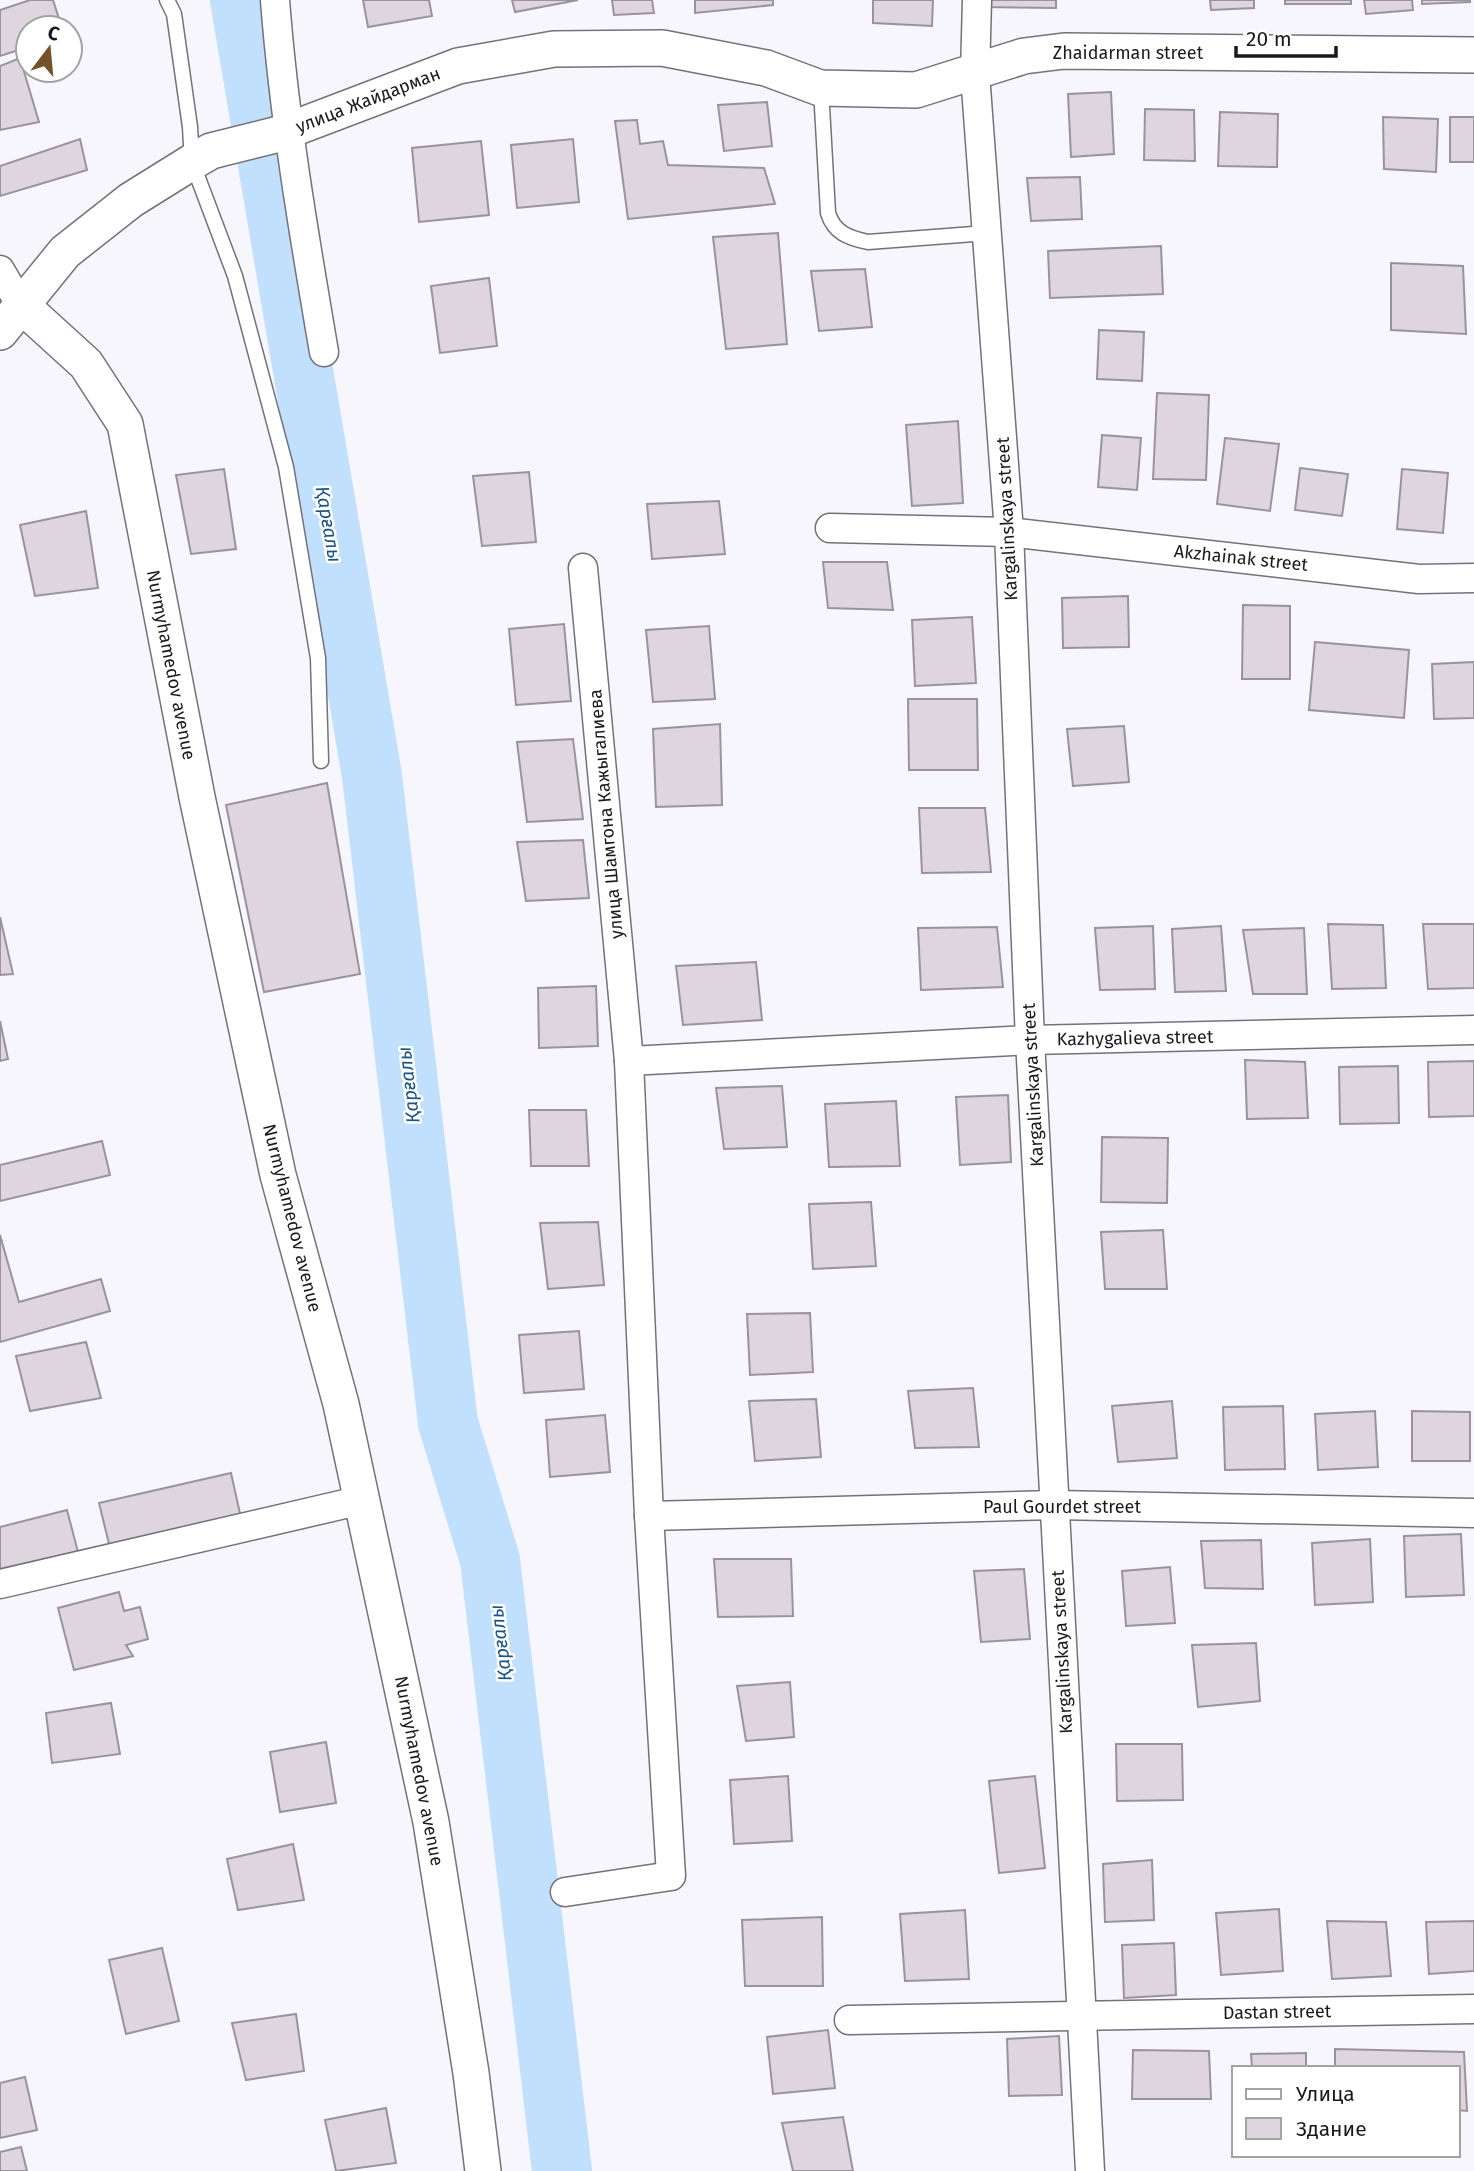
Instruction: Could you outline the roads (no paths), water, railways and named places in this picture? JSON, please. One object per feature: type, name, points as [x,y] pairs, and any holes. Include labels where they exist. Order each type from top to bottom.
[{"type":"street","points":[[275,0],[285,132],[324,352]]},
{"type":"street","name":"Kargalinskaya street","points":[[976,0],[975,74],[1009,532],[1030,1041],[1090,2171]]},
{"type":"street","name":"Zhaidarman street","points":[[201,156],[285,132],[458,66],[554,49],[662,48],[766,68],[820,88],[916,90],[975,74],[1024,56],[1063,51],[1474,55]]},
{"type":"street","points":[[0,332],[20,304],[65,252],[131,200],[201,156]]},
{"type":"street","points":[[0,270],[20,304]]},
{"type":"street","name":"Nurmyhamedov avenue","points":[[20,304],[86,364],[125,424],[197,797],[278,1175],[341,1404],[431,1822],[471,2073],[482,2171]]},
{"type":"street","name":"Akzhainak street","points":[[830,528],[1009,532],[1419,579],[1474,578]]},
{"type":"street","name":"улица Шамгона Кажыгалиева","points":[[583,568],[629,1061]]},
{"type":"street","name":"Kazhygalieva street","points":[[629,1061],[1030,1041],[1474,1030]]},
{"type":"street","points":[[565,1892],[671,1876],[649,1516],[629,1061]]},
{"type":"street","points":[[0,1584],[362,1500]]},
{"type":"street","name":"Paul Gourdet street","points":[[649,1516],[1055,1504],[1474,1513]]},
{"type":"street","name":"Dastan street","points":[[849,2020],[1474,2009]]},
{"type":"lane","points":[[167,0],[174,14],[190,127],[201,156],[235,276],[286,467],[318,658],[321,761]]},
{"type":"lane","points":[[820,88],[828,213],[837,230],[868,242],[987,233]]},
{"type":"waterway","name":"Қарғалы","points":[[240,0],[372,776],[448,1423],[490,1560],[562,2171]]}]
